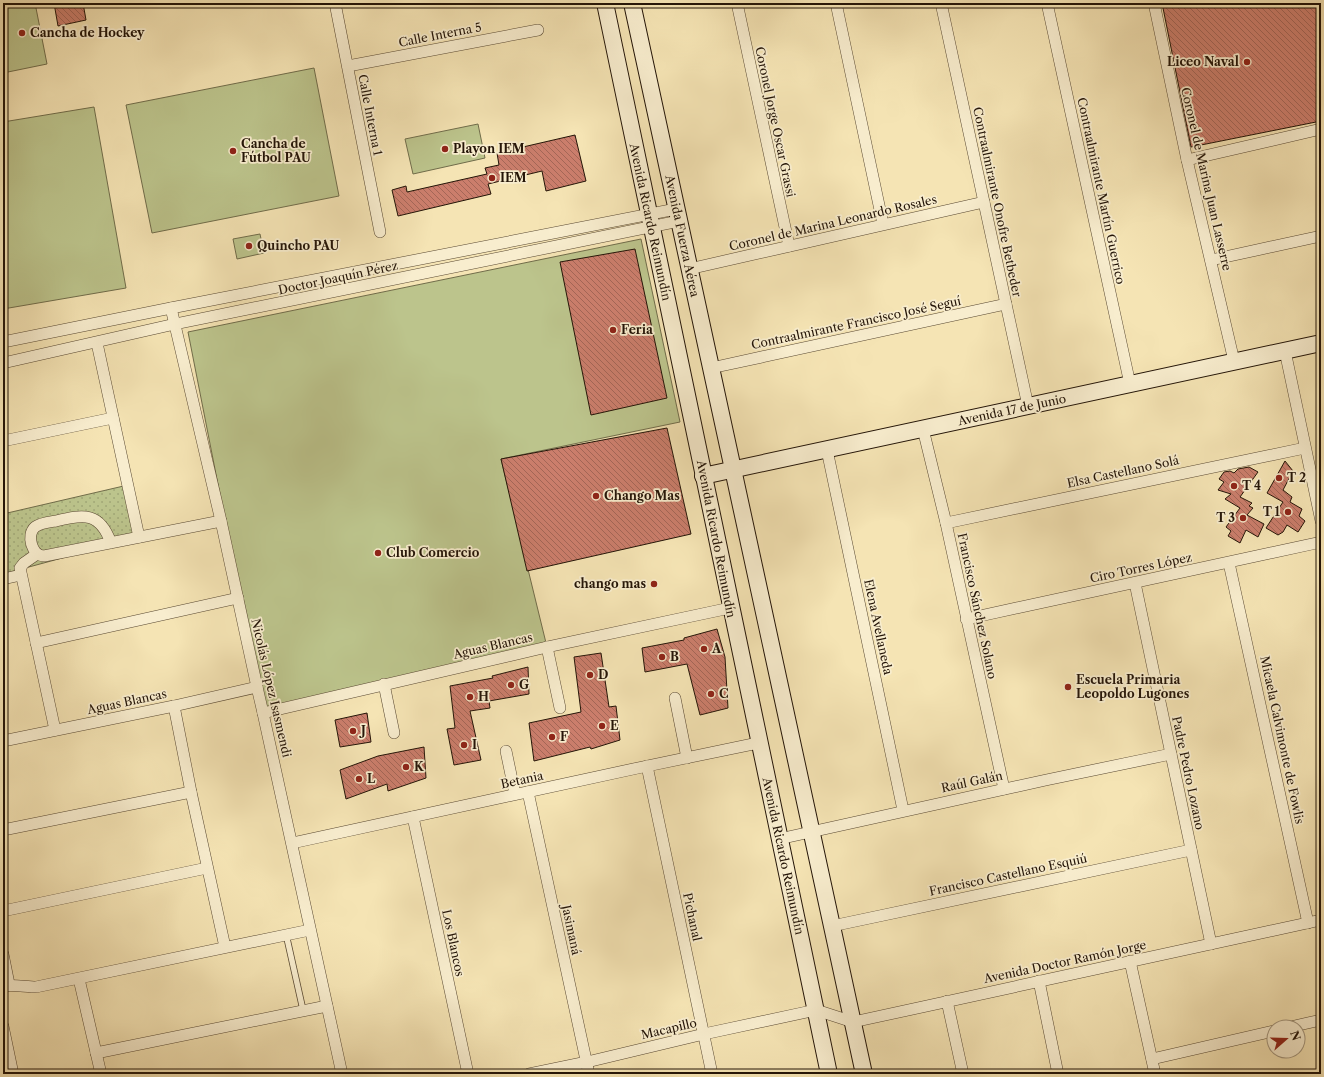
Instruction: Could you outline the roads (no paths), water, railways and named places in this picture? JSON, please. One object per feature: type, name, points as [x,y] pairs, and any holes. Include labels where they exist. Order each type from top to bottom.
[{"type":"street","name":"Calle Interna 1","points":[[335,3],[380,232]]},
{"type":"street","name":"Avenida Ricardo Reimundín","points":[[605,3],[758,743],[829,1074]]},
{"type":"street","name":"Avenida Fuerza Aérea","points":[[632,3],[733,470]]},
{"type":"street","name":"Coronel Jorge Oscar Grassi","points":[[737,3],[789,246]]},
{"type":"street","points":[[836,3],[883,224]]},
{"type":"street","name":"Contraalmirante Onofre Betbeder","points":[[941,3],[1028,406]]},
{"type":"street","name":"Contraalmirante Martín Guerrico","points":[[1047,3],[1130,384]]},
{"type":"street","name":"Coronel de Marina Juan Lasserre","points":[[1154,3],[1234,361]]},
{"type":"street","name":"Calle Interna 5","points":[[348,66],[538,30]]},
{"type":"street","points":[[1188,160],[1321,129]]},
{"type":"street","name":"Coronel de Marina Leonardo Rosales","points":[[689,269],[984,202]]},
{"type":"street","name":"Doctor Joaquín Pérez","points":[[3,342],[171,308],[678,215]]},
{"type":"street","name":"Doctor Joaquín Pérez","points":[[3,363],[650,220]]},
{"type":"street","points":[[1211,260],[1321,236]]},
{"type":"street","name":"Contraalmirante Francisco José Seguí","points":[[711,368],[1006,304]]},
{"type":"street","name":"Nicolás López Isasmendi","points":[[171,308],[176,324],[221,521],[342,1074]]},
{"type":"street","points":[[97,343],[139,538]]},
{"type":"street","name":"Avenida 17 de Junio","points":[[704,476],[1234,361],[1321,344]]},
{"type":"street","points":[[1285,351],[1321,521]]},
{"type":"street","points":[[3,441],[113,418]]},
{"type":"street","name":"Francisco Sánchez Solano","points":[[923,429],[946,523],[1004,789]]},
{"type":"street","name":"Elsa Castellano Solá","points":[[946,523],[1305,448]]},
{"type":"street","name":"Elena Avellaneda","points":[[827,450],[903,810]]},
{"type":"street","points":[[733,470],[864,1074]]},
{"type":"street","points":[[111,543],[103,527],[98,522],[83,516],[76,516],[40,525],[35,527],[31,534],[33,547],[37,554],[44,556],[139,538],[221,521]]},
{"type":"street","name":"Ciro Torres López","points":[[966,619],[1321,542]]},
{"type":"street","points":[[37,554],[24,563],[20,568],[55,730]]},
{"type":"street","name":"Micaela Calvimonte de Fowlis","points":[[1229,563],[1308,923]]},
{"type":"street","points":[[3,579],[21,575]]},
{"type":"street","name":"Padre Pedro Lozano","points":[[1135,583],[1211,944]]},
{"type":"street","points":[[36,643],[238,598]]},
{"type":"street","name":"Aguas Blancas","points":[[263,713],[546,647],[730,608]]},
{"type":"street","points":[[546,647],[560,708]]},
{"type":"street","points":[[384,684],[394,733]]},
{"type":"street","name":"Aguas Blancas","points":[[3,741],[174,706],[257,687]]},
{"type":"street","points":[[675,698],[687,758]]},
{"type":"street","points":[[174,706],[207,868],[225,947]]},
{"type":"street","name":"Betania","points":[[292,843],[758,743]]},
{"type":"street","points":[[506,751],[516,794]]},
{"type":"street","name":"Raúl Galán","points":[[779,839],[903,810],[1171,754]]},
{"type":"street","name":"Pichanal","points":[[647,766],[712,1074]]},
{"type":"street","points":[[3,830],[191,792]]},
{"type":"street","name":"Jasimaná","points":[[528,792],[589,1074]]},
{"type":"street","name":"Los Blancos","points":[[413,817],[468,1074]]},
{"type":"street","name":"Francisco Castellano Esquiú","points":[[832,926],[1190,850]]},
{"type":"street","points":[[3,911],[207,868]]},
{"type":"street","name":"Avenida Doctor Ramón Jorge","points":[[853,1022],[1321,920]]},
{"type":"street","points":[[3,954],[6,985],[36,987],[310,930]]},
{"type":"street","points":[[1130,961],[1155,1074]]},
{"type":"street","points":[[79,979],[101,1074]]},
{"type":"street","points":[[1039,981],[1058,1074]]},
{"type":"street","points":[[947,1001],[963,1074]]},
{"type":"street","points":[[96,1053],[326,1006]]},
{"type":"street","points":[[816,1010],[853,1022]]},
{"type":"street","name":"Macapillo","points":[[529,1074],[816,1010]]},
{"type":"street","points":[[1306,1023],[1321,1020]]},
{"type":"street","points":[[3,1026],[13,1074]]},
{"type":"street","points":[[1152,1059],[1266,1033]]},
{"type":"lane","points":[[286,934],[303,1010]]},
{"type":"place","name":"Cancha de Hockey","points":[[22,33]]},
{"type":"place","name":"Liceo Naval","points":[[1247,62]]},
{"type":"place","name":"Playon IEM","points":[[445,149]]},
{"type":"place","name":"Cancha de Fútbol PAU","points":[[233,151]]},
{"type":"place","name":"IEM","points":[[492,178]]},
{"type":"place","name":"Quincho PAU","points":[[249,246]]},
{"type":"place","name":"Feria","points":[[613,330]]},
{"type":"place","name":"T 2","points":[[1279,478]]},
{"type":"place","name":"T 4","points":[[1234,486]]},
{"type":"place","name":"Chango Mas","points":[[596,496]]},
{"type":"place","name":"T 1","points":[[1288,512]]},
{"type":"place","name":"T 3","points":[[1243,518]]},
{"type":"place","name":"Club Comercio","points":[[378,553]]},
{"type":"place","name":"chango mas","points":[[654,584]]},
{"type":"place","name":"A","points":[[704,649]]},
{"type":"place","name":"B","points":[[662,657]]},
{"type":"place","name":"D","points":[[590,675]]},
{"type":"place","name":"G","points":[[511,685]]},
{"type":"place","name":"Escuela Primaria Leopoldo Lugones","points":[[1068,687]]},
{"type":"place","name":"C","points":[[711,694]]},
{"type":"place","name":"H","points":[[470,697]]},
{"type":"place","name":"E","points":[[602,726]]},
{"type":"place","name":"J","points":[[353,731]]},
{"type":"place","name":"F","points":[[552,737]]},
{"type":"place","name":"I","points":[[464,745]]},
{"type":"place","name":"K","points":[[406,767]]},
{"type":"place","name":"L","points":[[359,779]]}]
